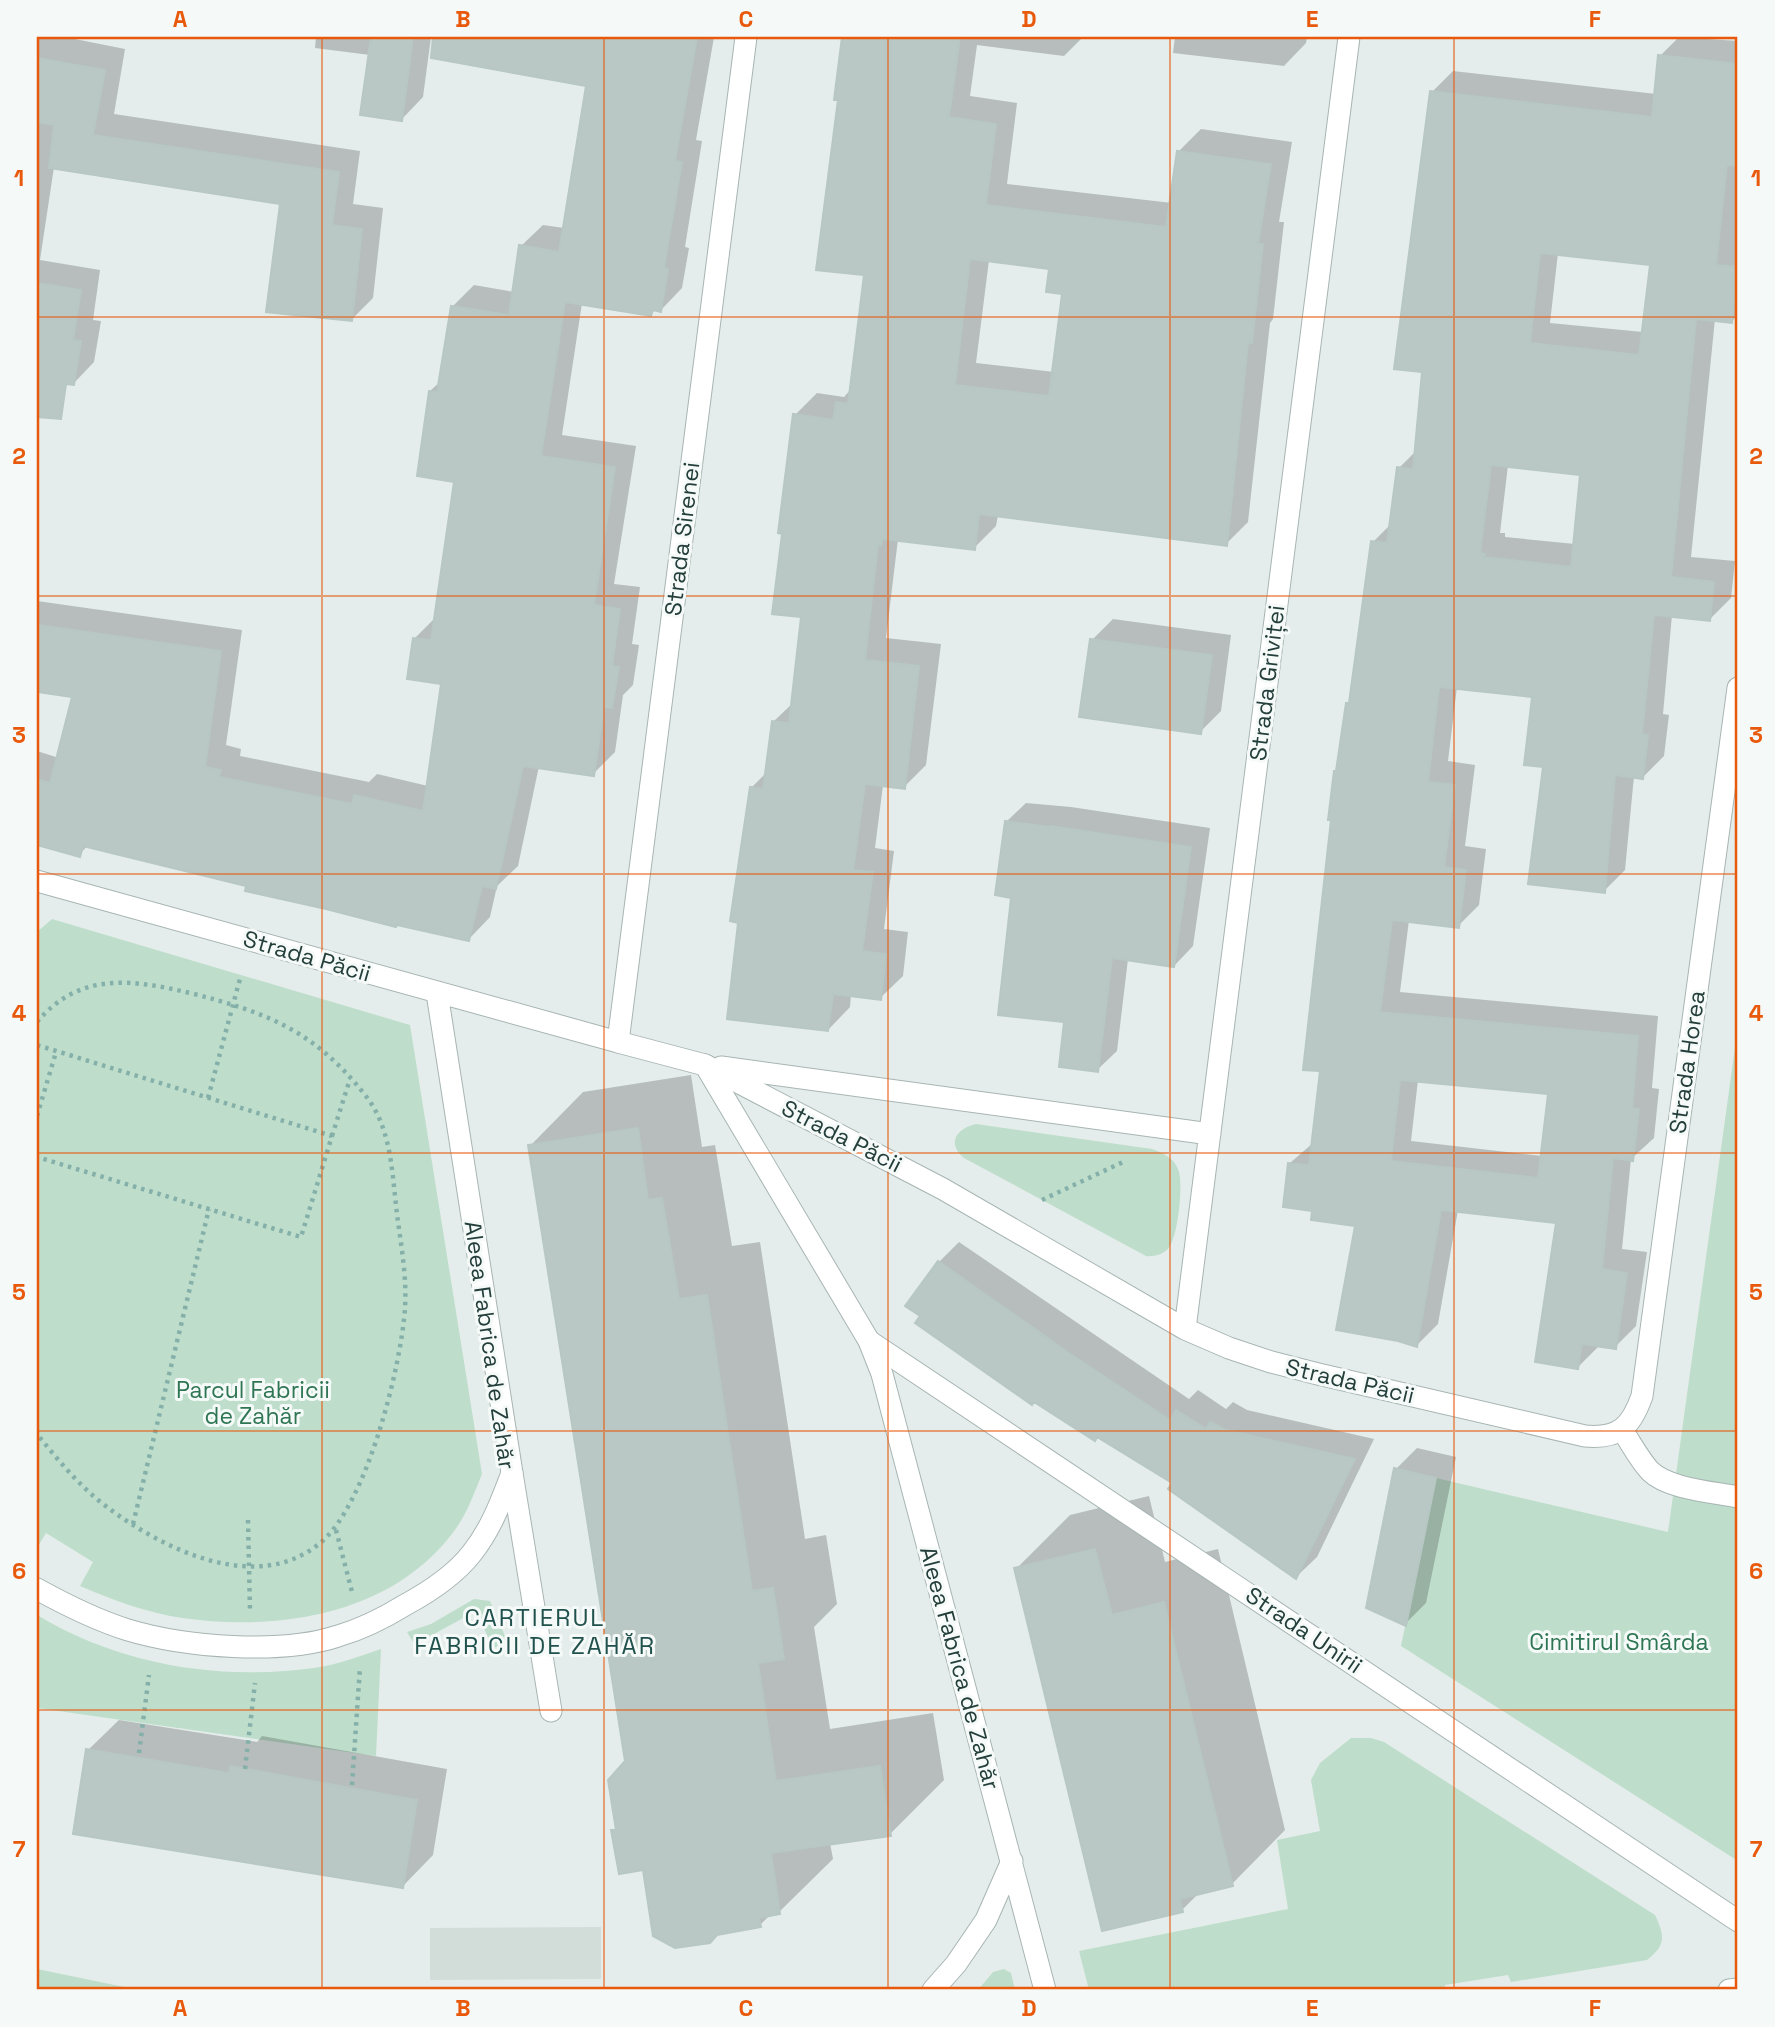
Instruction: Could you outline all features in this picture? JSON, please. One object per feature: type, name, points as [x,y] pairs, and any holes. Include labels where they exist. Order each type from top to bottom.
[{"type":"street","name":"Strada Sirenei","points":[[618,1042],[746,37]]},
{"type":"street","name":"Strada Griviței","points":[[1185,1329],[1349,37]]},
{"type":"street","name":"Strada Horea","points":[[1622,1430],[1637,1411],[1642,1396],[1738,688]]},
{"type":"street","name":"Strada Păcii","points":[[37,881],[705,1065],[943,1189],[1185,1329],[1270,1362],[1585,1436],[1600,1437],[1622,1430]]},
{"type":"street","name":"Aleea Fabrica de Zahăr","points":[[37,1589],[74,1609],[128,1630],[187,1643],[251,1647],[288,1645],[336,1637],[387,1616],[449,1576],[471,1555],[495,1520],[512,1473],[437,993]]},
{"type":"street","points":[[705,1065],[1210,1135]]},
{"type":"street","name":"Aleea Fabrica de Zahăr","points":[[705,1065],[869,1341],[882,1374],[1045,1990]]},
{"type":"street","name":"Strada Unirii","points":[[869,1341],[1738,1921]]},
{"type":"street","points":[[1622,1430],[1641,1459],[1661,1479],[1738,1497]]},
{"type":"street","points":[[512,1473],[551,1711]]},
{"type":"street","points":[[933,1990],[964,1953],[986,1920],[1012,1861]]},
{"type":"street","points":[[1729,1990],[1738,1989]]},
{"type":"path","points":[[208,1098],[241,975]]},
{"type":"path","points":[[37,1021],[62,998],[81,988],[105,983],[167,987],[278,1020],[314,1042],[366,1096],[379,1116],[388,1144],[402,1257],[405,1307],[397,1372],[378,1434],[347,1511],[336,1529],[314,1548],[287,1563],[249,1568],[228,1565],[201,1558],[133,1524],[85,1488],[37,1434]]},
{"type":"path","points":[[37,1045],[332,1136]]},
{"type":"path","points":[[37,1116],[56,1052]]},
{"type":"path","points":[[37,1157],[302,1237],[350,1078]]},
{"type":"path","points":[[1042,1200],[1128,1160]]},
{"type":"path","points":[[133,1524],[209,1209]]},
{"type":"path","points":[[248,1520],[251,1621]]},
{"type":"path","points":[[336,1529],[356,1604]]},
{"type":"path","points":[[139,1753],[155,1636]]},
{"type":"path","points":[[352,1785],[360,1656]]},
{"type":"path","points":[[245,1769],[256,1673]]},
{"type":"shaded area","points":[[601,1927],[601,1979],[430,1980],[430,1928]]},
{"type":"green space","name":"Parcul Fabricii de Zahăr","points":[[52,919],[410,1025],[482,1474],[461,1521],[432,1556],[402,1580],[369,1598],[334,1610],[296,1618],[220,1622],[182,1618],[130,1605],[80,1586],[93,1562],[46,1533],[37,1548],[37,932]]},
{"type":"green space","name":"Cimitirul Smârda","points":[[1738,1026],[1738,1861],[1401,1646],[1436,1478],[1668,1532]]},
{"type":"green space","points":[[976,1124],[1152,1149],[1168,1156],[1180,1176],[1179,1211],[1171,1244],[1162,1253],[1146,1256],[964,1158],[956,1147],[956,1137],[964,1129]]},
{"type":"green space","points":[[474,1599],[490,1601],[508,1643],[493,1648],[476,1611],[413,1642],[407,1632],[431,1624]]},
{"type":"green space","points":[[37,1615],[102,1646],[136,1657],[206,1670],[278,1672],[314,1668],[340,1663],[381,1649],[376,1756],[37,1708]]},
{"type":"green space","points":[[1351,1738],[1371,1738],[1384,1742],[1655,1915],[1662,1935],[1658,1950],[1647,1960],[1511,1982],[1508,1975],[1445,1985],[1445,1990],[1089,1990],[1079,1951],[1288,1909],[1277,1840],[1320,1831],[1311,1780],[1320,1763]]},
{"type":"green space","points":[[37,1969],[139,1990],[37,1990]]},
{"type":"green space","points":[[1004,1969],[1011,1973],[1015,1990],[978,1990],[993,1972]]},
{"type":"building","points":[[371,37],[413,37],[402,121],[360,115]]},
{"type":"building","points":[[433,37],[697,37],[675,161],[682,162],[664,268],[668,269],[661,312],[653,310],[651,316],[565,302],[541,456],[615,467],[594,605],[620,609],[612,666],[619,667],[612,708],[604,707],[594,776],[523,766],[496,889],[482,886],[469,941],[397,925],[396,927],[245,891],[246,886],[83,846],[80,857],[37,845],[37,779],[50,783],[72,697],[37,692],[37,625],[221,651],[205,767],[221,770],[219,777],[352,804],[354,795],[423,811],[441,684],[407,679],[413,638],[431,640],[454,482],[417,476],[429,391],[437,392],[451,306],[509,315],[519,245],[559,252],[586,86],[431,58]]},
{"type":"building","points":[[842,37],[960,37],[949,117],[996,124],[986,205],[1166,227],[1177,151],[1271,164],[1258,244],[1263,244],[1252,343],[1248,343],[1227,546],[979,514],[975,550],[882,539],[881,546],[878,545],[865,660],[919,666],[905,789],[865,784],[853,870],[873,872],[862,951],[886,954],[881,1000],[833,994],[828,1031],[727,1019],[738,923],[730,921],[750,787],[763,789],[772,721],[789,723],[801,617],[772,614],[782,534],[778,533],[793,414],[833,420],[836,402],[848,404],[864,275],[816,270],[838,100],[834,100]],"holes":[[[970,259],[1049,269],[1046,292],[1062,294],[1049,396],[955,385]]]},
{"type":"building","points":[[1658,55],[1738,64],[1738,166],[1727,165],[1716,265],[1738,267],[1732,323],[1696,319],[1671,577],[1714,582],[1710,621],[1654,615],[1642,734],[1648,735],[1643,779],[1615,775],[1605,893],[1528,884],[1543,767],[1524,765],[1532,697],[1439,687],[1428,782],[1455,785],[1444,867],[1466,870],[1459,928],[1392,920],[1380,1012],[1638,1036],[1632,1108],[1639,1109],[1633,1161],[1613,1158],[1602,1269],[1627,1273],[1616,1349],[1582,1344],[1578,1369],[1535,1362],[1556,1223],[1441,1210],[1417,1347],[1336,1330],[1355,1226],[1311,1220],[1312,1211],[1283,1207],[1288,1163],[1309,1165],[1320,1071],[1303,1070],[1334,771],[1346,703],[1349,703],[1371,541],[1387,543],[1397,467],[1413,469],[1422,372],[1394,369],[1430,91],[1652,117]],"holes":[[[1540,253],[1650,265],[1639,355],[1530,343]],[[1491,465],[1580,475],[1571,567],[1484,557],[1485,554],[1480,553]],[[1400,1080],[1548,1094],[1538,1178],[1391,1161]]]},
{"type":"building","points":[[37,58],[105,70],[93,135],[339,172],[332,225],[362,229],[352,321],[266,312],[280,204],[49,168],[54,125],[37,122]]},
{"type":"building","points":[[37,283],[81,290],[73,340],[81,341],[74,385],[66,384],[61,419],[37,417]]},
{"type":"building","points":[[1090,639],[1212,655],[1201,734],[1079,717]]},
{"type":"building","points":[[1005,821],[1191,847],[1174,967],[1112,958],[1098,1072],[1059,1067],[1064,1022],[998,1015],[1011,898],[995,895]]},
{"type":"building","points":[[638,1128],[648,1200],[662,1198],[679,1299],[707,1295],[752,1591],[773,1588],[784,1659],[758,1663],[776,1781],[880,1766],[891,1836],[771,1853],[780,1914],[759,1918],[761,1927],[717,1935],[710,1943],[675,1948],[653,1936],[643,1870],[619,1874],[611,1830],[616,1830],[608,1780],[625,1761],[528,1145]]},
{"type":"building","points":[[938,1261],[1170,1420],[1176,1410],[1206,1429],[1210,1422],[1226,1430],[1355,1459],[1296,1579],[1168,1489],[1172,1483],[1097,1437],[1095,1441],[1034,1402],[1032,1405],[915,1323],[920,1316],[905,1306]]},
{"type":"building","points":[[1394,1468],[1436,1478],[1406,1626],[1366,1608]]},
{"type":"building","points":[[1095,1549],[1112,1615],[1164,1602],[1233,1886],[1180,1899],[1183,1912],[1102,1931],[1014,1568]]},
{"type":"building","points":[[86,1749],[229,1773],[230,1766],[417,1800],[403,1888],[73,1834]]},
{"type":"district","name":"CARTIERUL FABRICII DE ZAHĂR","points":[[535,1632]]}]
